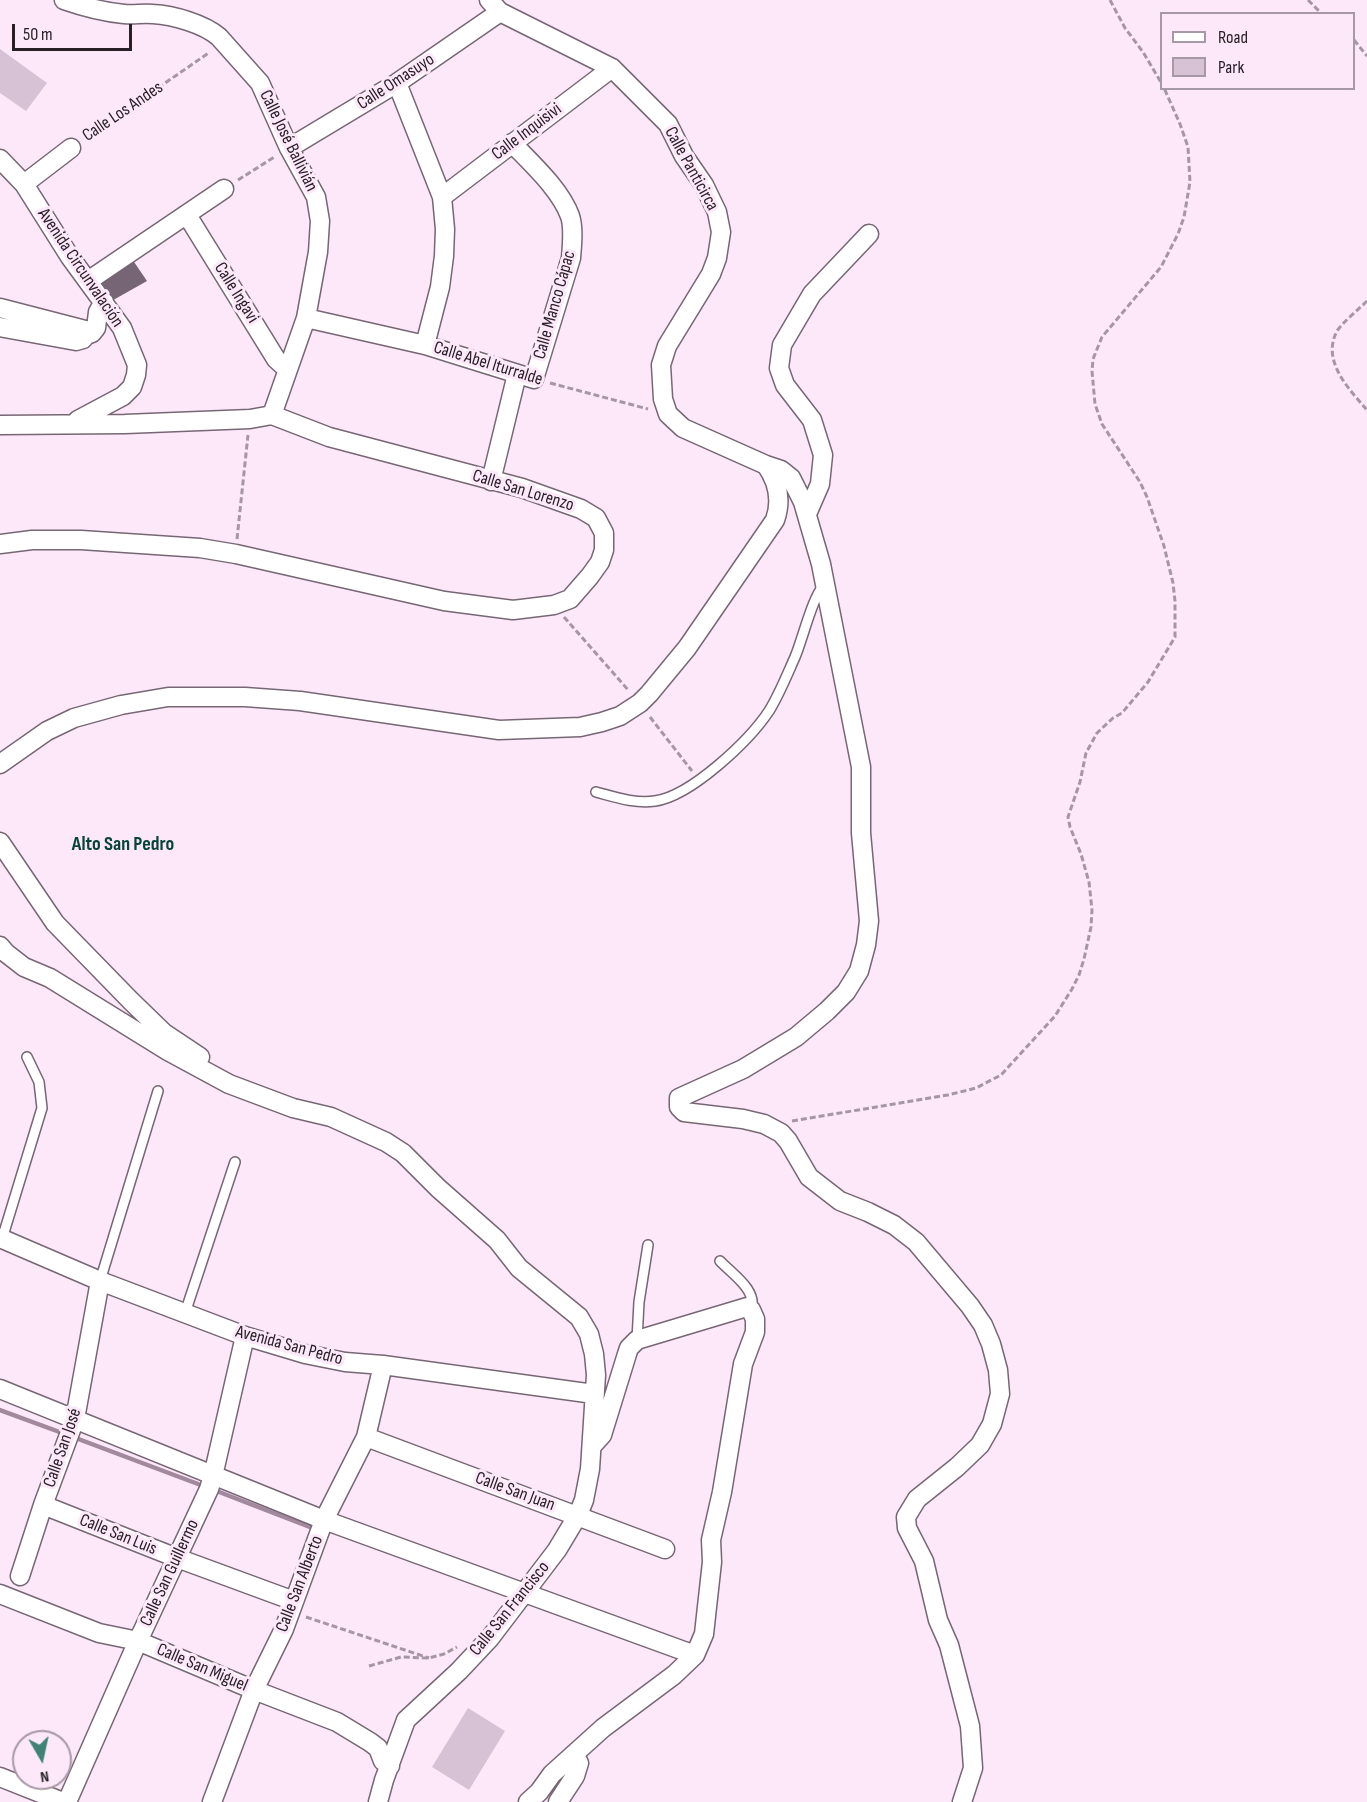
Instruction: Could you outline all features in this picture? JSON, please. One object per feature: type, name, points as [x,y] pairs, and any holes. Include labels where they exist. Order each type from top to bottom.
[{"type":"street","name":"Calle José Ballivián","points":[[64,0],[103,11],[128,15],[153,14],[183,20],[212,31],[260,83],[289,148],[316,197],[320,221],[318,252],[306,318],[272,415]]},
{"type":"street","name":"Calle Panticirca","points":[[495,6],[612,68],[668,124],[717,212],[721,232],[717,258],[711,274],[667,346],[661,365],[663,399],[668,414]]},
{"type":"street","name":"Calle Omasuyo","points":[[289,148],[397,83],[495,6]]},
{"type":"street","name":"Calle Inquisivi","points":[[442,197],[612,68]]},
{"type":"street","points":[[397,83],[442,197],[445,229],[444,256],[440,287],[425,345]]},
{"type":"street","name":"Calle Manco Cápac","points":[[491,481],[526,376],[571,258],[573,241],[570,217],[560,199],[542,174],[512,143]]},
{"type":"street","name":"Calle Los Andes","points":[[24,184],[70,148]]},
{"type":"street","name":"Avenida Circunvalación","points":[[0,159],[24,184],[70,257],[122,327],[137,365],[132,387],[123,396],[78,420],[73,425]]},
{"type":"street","points":[[88,281],[224,189]]},
{"type":"street","name":"Calle Ingavi","points":[[187,215],[276,359],[287,369]]},
{"type":"street","points":[[807,514],[820,484],[823,455],[812,420],[785,385],[779,368],[782,345],[812,294],[868,234]]},
{"type":"street","points":[[0,327],[66,340],[83,339],[86,334],[93,333],[96,328],[98,312],[104,303]]},
{"type":"street","points":[[0,308],[85,330],[86,334]]},
{"type":"street","name":"Calle Abel Iturralde","points":[[306,318],[425,345],[526,376]]},
{"type":"street","points":[[668,414],[683,428],[781,470],[791,478],[803,502],[825,585],[861,767],[861,833],[868,921],[866,945],[859,971],[846,992],[827,1011],[796,1037],[743,1069],[679,1098],[679,1107],[684,1112],[743,1119],[764,1124],[781,1133],[809,1177],[840,1200],[894,1225],[916,1242],[970,1306],[983,1325],[991,1344],[998,1370],[1000,1394],[992,1424],[980,1445],[917,1499],[906,1517],[908,1528],[924,1561],[938,1620],[949,1645],[970,1726],[974,1768],[962,1802]]},
{"type":"street","name":"Calle San Lorenzo","points":[[0,544],[32,540],[81,540],[200,548],[444,601],[513,610],[554,605],[570,599],[600,562],[604,550],[604,533],[596,518],[581,509],[522,488],[328,437],[272,415],[250,418],[73,425]]},
{"type":"street","points":[[0,425],[73,425]]},
{"type":"street","points":[[0,764],[47,731],[74,718],[121,705],[168,697],[245,697],[300,701],[499,730],[580,728],[620,716],[640,704],[687,648],[774,520],[779,508],[778,494],[774,477],[766,465]]},
{"type":"street","points":[[0,842],[54,923],[164,1032],[225,1076],[229,1084]]},
{"type":"street","name":"Calle San Francisco","points":[[0,946],[24,967],[50,978],[168,1051],[229,1084],[293,1108],[332,1117],[386,1142],[403,1153],[438,1188],[497,1240],[519,1268],[579,1317],[589,1334],[596,1375],[590,1469],[584,1500],[578,1515],[557,1550],[490,1638],[459,1671],[406,1720],[378,1802]]},
{"type":"street","name":"Avenida San Pedro","points":[[1,1239],[100,1281],[245,1336],[305,1354],[345,1362],[383,1365],[594,1394]]},
{"type":"street","name":"Calle San José","points":[[20,1576],[75,1419],[100,1281]]},
{"type":"street","points":[[528,1802],[539,1792],[552,1774],[603,1728],[674,1675],[695,1655],[704,1634],[712,1562],[711,1540],[722,1492],[744,1364],[755,1332],[755,1319],[751,1310],[747,1307],[637,1340],[629,1348],[602,1435],[591,1447]]},
{"type":"street","name":"Calle San Guillermo","points":[[65,1802],[213,1476],[245,1336]]},
{"type":"street","name":"Calle San Alberto","points":[[219,1800],[254,1690],[292,1606],[324,1520],[366,1437],[383,1365]]},
{"type":"street","points":[[0,1389],[324,1520],[695,1655]]},
{"type":"street","name":"Calle San Juan","points":[[366,1437],[665,1549]]},
{"type":"street","name":"Calle San Luis","points":[[43,1505],[292,1606]]},
{"type":"street","name":"Calle San Miguel","points":[[0,1594],[99,1634],[138,1641],[337,1722],[378,1748],[383,1761],[390,1766]]},
{"type":"street","points":[[558,1802],[575,1776],[579,1763],[574,1754]]},
{"type":"street","points":[[0,1777],[65,1802]]},
{"type":"lane","points":[[596,792],[641,802],[666,799],[686,790],[735,750],[770,710],[795,656],[817,595],[825,585]]},
{"type":"lane","points":[[1,1239],[42,1108],[39,1082],[27,1057]]},
{"type":"lane","points":[[100,1281],[158,1091]]},
{"type":"lane","points":[[185,1313],[235,1162]]},
{"type":"lane","points":[[637,1340],[639,1302],[648,1245]]},
{"type":"lane","points":[[720,1261],[751,1293],[753,1302],[751,1310]]},
{"type":"path","points":[[1110,0],[1160,82]]},
{"type":"path","points":[[1308,0],[1320,12]]},
{"type":"path","points":[[1355,42],[1367,56]]},
{"type":"path","name":"Calle Los Andes","points":[[70,148],[224,43]]},
{"type":"path","points":[[781,1133],[794,1120],[948,1095],[976,1088],[1001,1075],[1055,1016],[1079,975],[1091,927],[1092,910],[1089,882],[1068,817],[1080,782],[1086,753],[1097,733],[1122,713],[1148,682],[1175,637],[1173,583],[1164,546],[1140,482],[1102,424],[1095,404],[1092,371],[1093,359],[1102,337],[1161,267],[1184,217],[1190,182],[1188,147],[1165,90]]},
{"type":"path","points":[[224,189],[289,148]]},
{"type":"path","points":[[1367,301],[1337,331],[1333,347],[1337,372],[1367,410]]},
{"type":"path","name":"Calle Abel Iturralde","points":[[526,376],[668,414]]},
{"type":"path","points":[[236,554],[250,418]]},
{"type":"path","points":[[292,1606],[429,1658]]},
{"type":"path","points":[[369,1666],[401,1657],[429,1658],[458,1647]]},
{"type":"green space","points":[[0,49],[47,83],[26,111],[0,93]]},
{"type":"green space","points":[[468,1708],[505,1731],[469,1790],[432,1767]]},
{"type":"building","points":[[130,256],[147,281],[108,303],[91,280]]},
{"type":"waterway","points":[[0,1410],[65,1434]]},
{"type":"waterway","points":[[73,1437],[206,1487]]},
{"type":"waterway","points":[[214,1490],[315,1529]]},
{"type":"district","name":"Alto San Pedro","points":[[123,845]]}]
